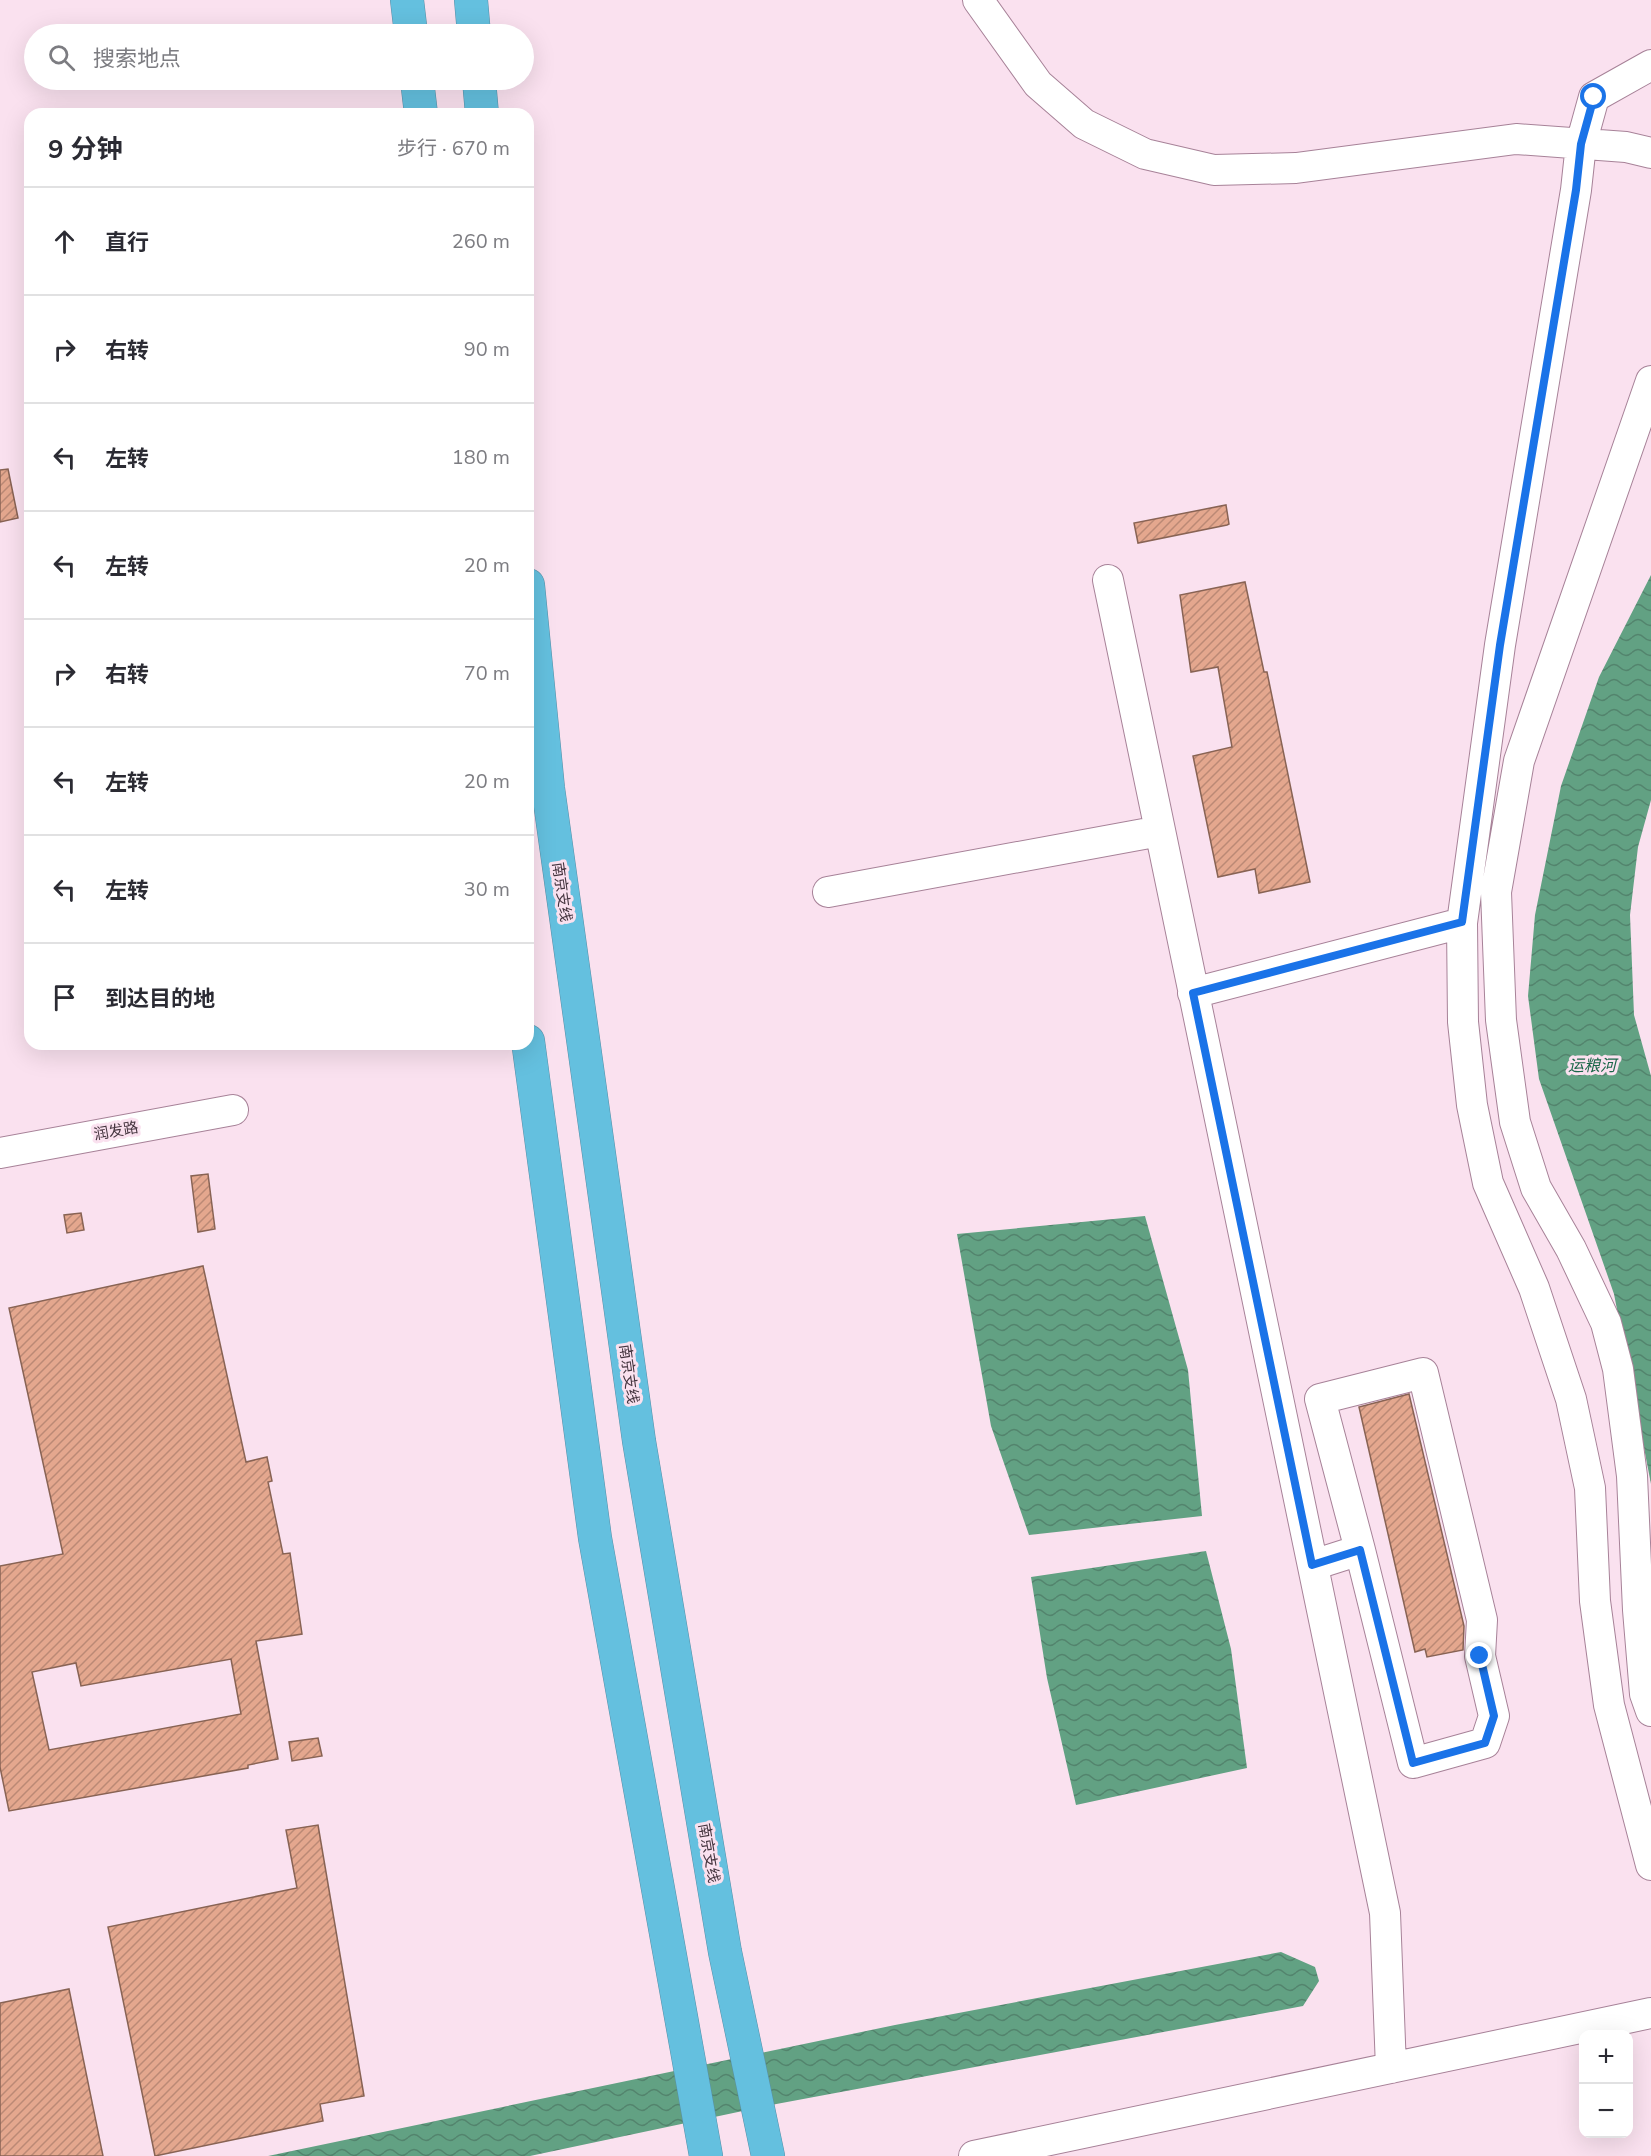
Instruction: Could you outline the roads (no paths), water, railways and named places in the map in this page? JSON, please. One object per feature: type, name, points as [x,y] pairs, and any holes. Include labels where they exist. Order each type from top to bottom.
[{"type":"highway","points":[[407,0],[410,24]]},
{"type":"highway","points":[[471,0],[473,24]]},
{"type":"highway","points":[[418,90],[420,108]]},
{"type":"highway","points":[[480,90],[481,108]]},
{"type":"highway","name":"南京支线","points":[[534,646],[548,788],[639,1441],[725,1952],[768,2156]]},
{"type":"highway","points":[[529,1050],[595,1538],[706,2156]]},
{"type":"street","points":[[978,0],[1038,84],[1084,124],[1145,154],[1191,165],[1214,170],[1296,168],[1516,139],[1626,147],[1651,153]]},
{"type":"street","points":[[1651,65],[1594,97],[1581,144],[1576,190],[1500,645],[1462,922],[1463,1022],[1472,1105],[1488,1183],[1534,1288],[1571,1400],[1590,1488],[1595,1601],[1609,1705],[1651,1864]]},
{"type":"street","points":[[1651,381],[1519,761],[1496,892],[1501,1020],[1515,1122],[1536,1188],[1570,1249],[1606,1323],[1618,1369],[1632,1476],[1638,1610],[1645,1694],[1651,1711]]},
{"type":"street","points":[[1108,580],[1385,1913],[1391,2068]]},
{"type":"street","points":[[828,892],[1160,831]]},
{"type":"street","points":[[1193,993],[1462,922]]},
{"type":"street","name":"润发路","points":[[0,1153],[233,1110]]},
{"type":"street","points":[[1424,1373],[1482,1620],[1480,1656],[1494,1716],[1485,1743],[1413,1763],[1360,1550],[1320,1399],[1424,1373]]},
{"type":"street","points":[[1312,1565],[1360,1550]]},
{"type":"street","points":[[974,2156],[1651,2013]]},
{"type":"water","name":"运粮河","points":[[1651,575],[1651,800],[1638,847],[1630,915],[1634,1015],[1651,1076],[1651,1484],[1614,1294],[1539,1079],[1528,996],[1535,915],[1561,786],[1599,677]]},
{"type":"water","points":[[1145,1216],[1188,1370],[1202,1516],[1029,1535],[991,1426],[957,1234]]},
{"type":"water","points":[[1206,1551],[1231,1649],[1247,1768],[1076,1805],[1047,1678],[1031,1577]]},
{"type":"water","points":[[1281,1952],[1315,1967],[1319,1981],[1303,2006],[771,2105],[530,2156],[268,2156],[895,2025]]}]
